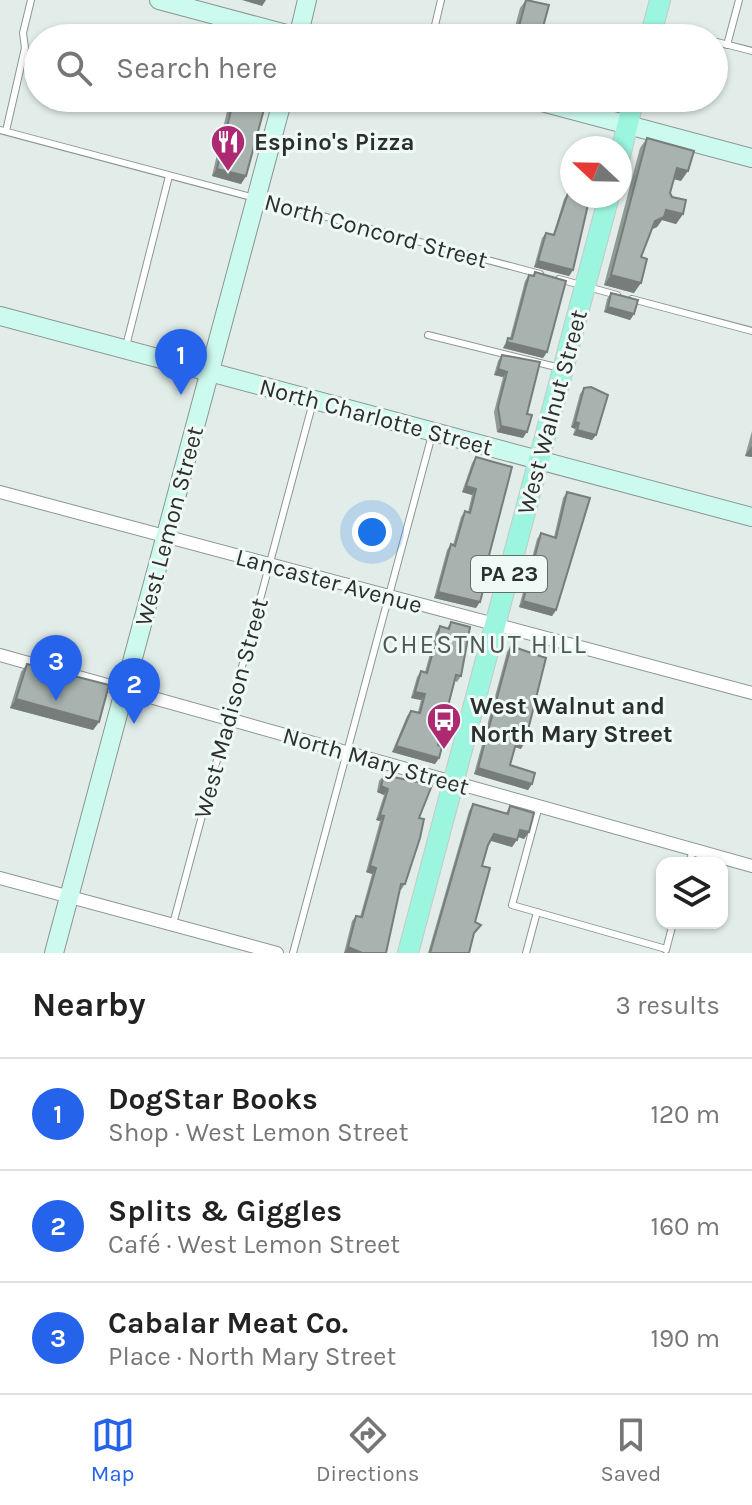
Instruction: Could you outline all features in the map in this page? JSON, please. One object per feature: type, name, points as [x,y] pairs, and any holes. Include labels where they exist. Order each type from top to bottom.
[{"type":"main road","points":[[654,24],[660,0]]},
{"type":"main road","points":[[625,136],[631,112]]},
{"type":"main road","name":"West Walnut Street","points":[[408,953],[606,208]]},
{"type":"street","points":[[159,0],[247,24]]},
{"type":"street","points":[[302,24],[307,0]]},
{"type":"street","name":"West Lemon Street","points":[[54,953],[279,112]]},
{"type":"street","points":[[579,112],[752,158]]},
{"type":"street","name":"North Charlotte Street","points":[[0,316],[752,517]]},
{"type":"street","name":"Lancaster Avenue","points":[[0,492],[752,693]]},
{"type":"street","name":"North Mary Street","points":[[0,655],[752,866]]},
{"type":"street","points":[[0,878],[173,924],[233,947],[277,953]]},
{"type":"lane","points":[[25,24],[31,0]]},
{"type":"lane","points":[[435,24],[441,0]]},
{"type":"lane","points":[[728,41],[739,0]]},
{"type":"lane","points":[[728,45],[752,51]]},
{"type":"lane","points":[[3,130],[24,52]]},
{"type":"lane","name":"North Concord Street","points":[[3,130],[752,331]]},
{"type":"lane","points":[[125,350],[169,176]]},
{"type":"lane","points":[[428,335],[563,369]]},
{"type":"lane","name":"West Madison Street","points":[[173,924],[313,400]]},
{"type":"lane","points":[[293,953],[433,433]]},
{"type":"lane","points":[[539,806],[512,905],[666,951],[672,929]]},
{"type":"lane","points":[[691,857],[693,850]]},
{"type":"lane","points":[[526,953],[537,912]]},
{"type":"building","points":[[526,0],[549,5],[544,24],[520,24]]},
{"type":"building","points":[[231,112],[263,112],[246,176],[217,169]]},
{"type":"building","points":[[647,138],[694,151],[688,171],[677,168],[670,193],[672,197],[686,200],[683,214],[666,210],[664,217],[655,221],[641,257],[647,259],[641,283],[611,275],[629,208],[632,208],[632,195]]},
{"type":"building","points":[[563,208],[587,208],[573,270],[538,261],[546,233],[554,235]]},
{"type":"building","points":[[535,272],[566,281],[547,352],[507,342],[508,338],[512,339],[529,275],[534,276]]},
{"type":"building","points":[[611,293],[638,300],[634,314],[608,307]]},
{"type":"building","points":[[502,355],[540,362],[527,414],[532,415],[527,432],[501,426],[498,407],[507,372],[498,369]]},
{"type":"building","points":[[591,387],[608,395],[596,435],[577,430],[579,423],[575,422],[584,388]]},
{"type":"building","points":[[476,457],[512,467],[480,602],[438,592],[451,544],[455,546],[465,511],[470,513],[476,489],[466,486]]},
{"type":"building","points":[[567,492],[590,498],[556,610],[523,601],[541,533],[556,538]]},
{"type":"building","points":[[451,622],[470,627],[461,676],[456,675],[438,745],[442,747],[439,758],[396,746],[411,711],[420,713],[425,694],[415,692],[421,671],[427,673],[440,626],[449,629]]},
{"type":"building","points":[[511,646],[546,658],[525,742],[517,740],[510,765],[535,773],[532,784],[478,768]]},
{"type":"building","points":[[27,664],[109,685],[99,722],[16,699]]},
{"type":"building","points":[[384,775],[432,785],[419,818],[424,819],[420,838],[405,884],[401,884],[386,953],[362,953],[348,947],[356,916],[362,917],[376,868],[370,866],[384,816],[380,815],[388,789],[381,786]]},
{"type":"building","points":[[473,804],[508,814],[510,806],[534,813],[529,832],[520,830],[517,840],[494,834],[488,845],[482,866],[490,868],[475,922],[481,925],[474,933],[469,953],[430,953]]},
{"type":"place","name":"Espino's Pizza","points":[[228,173]]},
{"type":"place","name":"DogStar Books","points":[[181,395]]},
{"type":"place","name":"Cabalar Meat Co.","points":[[56,701]]},
{"type":"place","name":"Splits & Giggles","points":[[134,724]]},
{"type":"place","name":"West Walnut and North Mary Street","points":[[444,751]]},
{"type":"district","name":"CHESTNUT HILL","points":[[485,644]]}]
